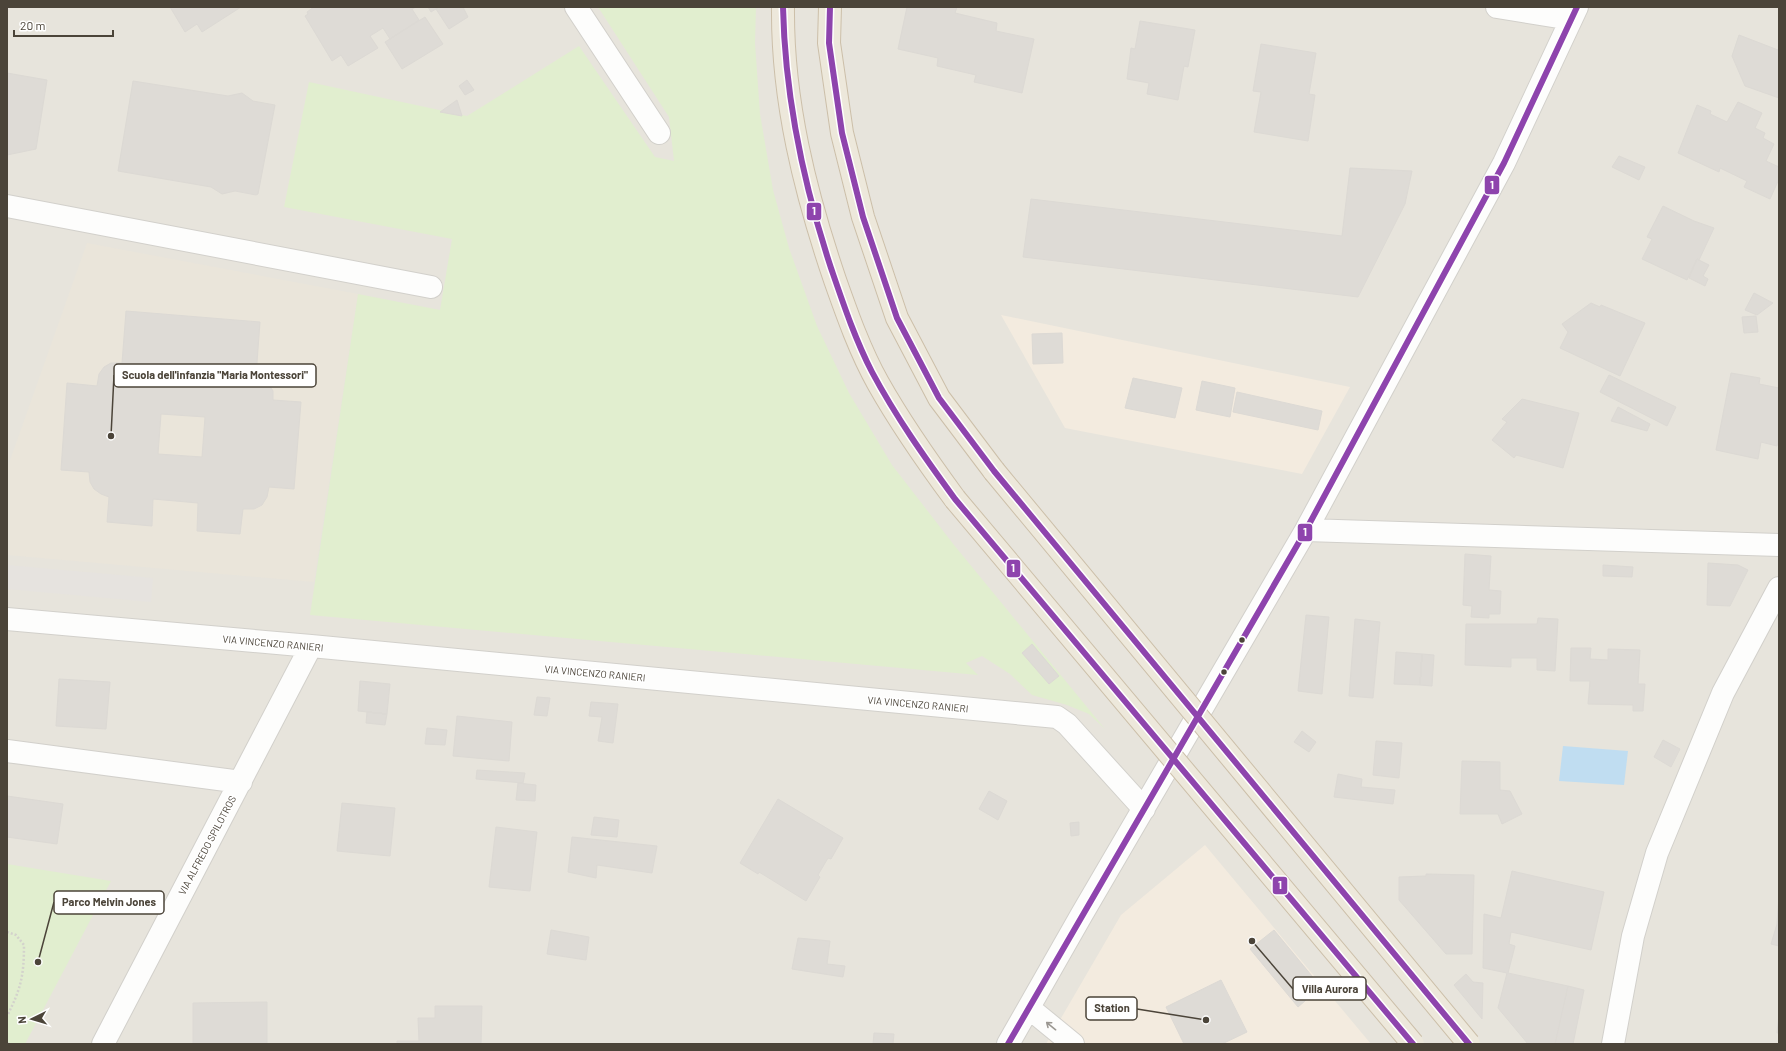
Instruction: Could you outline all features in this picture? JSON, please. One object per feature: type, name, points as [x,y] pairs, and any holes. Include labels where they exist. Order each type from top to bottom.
[{"type":"highway","points":[[783,7],[783,30],[788,93],[800,159],[819,233],[846,312],[878,382],[913,441],[955,499],[1414,1044]]},
{"type":"highway","points":[[830,7],[829,43],[842,133],[862,217],[897,318],[939,398],[994,471],[1469,1044]]},
{"type":"street","points":[[576,7],[659,133]]},
{"type":"street","points":[[1008,1044],[1306,530],[1504,164],[1574,13],[1497,7]]},
{"type":"street","points":[[7,206],[431,287]]},
{"type":"street","points":[[1306,530],[1779,545]]},
{"type":"street","points":[[1613,1044],[1633,936],[1656,853],[1723,693],[1779,588]]},
{"type":"street","name":"VIA VINCENZO RANIERI","points":[[7,619],[311,646],[1057,717],[1067,724],[1144,810]]},
{"type":"street","name":"VIA ALFREDO SPILOTROS","points":[[103,1044],[311,646]]},
{"type":"street","points":[[7,751],[240,782]]},
{"type":"street","points":[[1029,1008],[1073,1044]]},
{"type":"path","points":[[7,932],[16,935],[24,945],[24,972],[19,993],[7,1016]]},
{"type":"shaded area","points":[[7,7],[1779,7],[1779,1044],[7,1044]]},
{"type":"shaded area","points":[[87,243],[358,294],[314,582],[7,555],[7,469]]},
{"type":"shaded area","points":[[1001,315],[1350,387],[1302,474],[1065,428]]},
{"type":"shaded area","points":[[7,565],[153,578],[151,602],[7,589]]},
{"type":"shaded area","points":[[1205,845],[1371,1044],[1046,1044],[1121,915]]},
{"type":"green space","points":[[598,7],[756,7],[755,43],[760,114],[773,190],[789,248],[817,326],[849,393],[892,465],[954,545],[1105,729],[1089,714],[1067,705],[1032,695],[1010,674],[982,656],[966,663],[978,675],[310,615],[358,294],[440,310],[452,239],[284,207],[309,82],[467,116],[579,46],[655,157],[674,161],[669,117]]},
{"type":"green space","points":[[7,864],[111,881],[25,1044],[7,1044]]},
{"type":"water","points":[[1563,746],[1628,751],[1624,785],[1559,781]]},
{"type":"building","points":[[170,7],[241,7],[202,32],[197,24],[185,32]]},
{"type":"building","points":[[314,7],[416,7],[412,9],[419,20],[390,39],[383,28],[370,36],[378,48],[348,66],[341,55],[332,61],[305,16],[308,14],[307,12]]},
{"type":"building","points":[[428,7],[439,7],[431,12]]},
{"type":"building","points":[[439,7],[463,7],[468,17],[449,29],[436,9]]},
{"type":"building","points":[[907,7],[957,7],[955,13],[997,23],[996,31],[1034,39],[1022,93],[974,82],[976,75],[937,66],[938,58],[898,49]]},
{"type":"building","points":[[425,17],[443,44],[402,69],[385,42]]},
{"type":"building","points":[[1140,21],[1195,30],[1188,67],[1184,66],[1178,100],[1147,94],[1149,83],[1127,79],[1131,48],[1135,49]]},
{"type":"building","points":[[1739,35],[1778,50],[1779,48],[1779,98],[1745,86],[1732,56]]},
{"type":"building","points":[[1261,44],[1316,53],[1309,94],[1315,95],[1308,141],[1254,132],[1261,92],[1253,91]]},
{"type":"building","points":[[7,73],[47,80],[36,149],[7,155]]},
{"type":"building","points":[[467,80],[474,90],[465,95],[459,86]]},
{"type":"building","points":[[133,81],[228,96],[242,93],[253,101],[275,105],[258,194],[256,195],[235,191],[222,194],[211,187],[118,171]]},
{"type":"building","points":[[457,100],[462,116],[440,112]]},
{"type":"building","points":[[1738,102],[1762,113],[1755,128],[1765,133],[1763,138],[1774,144],[1766,161],[1779,167],[1779,179],[1770,199],[1744,187],[1747,181],[1720,168],[1719,172],[1678,153],[1697,105],[1711,111],[1710,114],[1727,122]]},
{"type":"building","points":[[1619,156],[1645,167],[1639,180],[1612,167]]},
{"type":"building","points":[[1350,168],[1412,171],[1405,204],[1358,297],[1023,257],[1031,199],[1342,236]]},
{"type":"building","points":[[1663,206],[1694,221],[1714,228],[1699,260],[1697,259],[1687,280],[1642,259],[1652,239],[1647,237]]},
{"type":"building","points":[[1697,259],[1709,265],[1703,276],[1708,279],[1705,286],[1689,278]]},
{"type":"building","points":[[1754,293],[1773,303],[1757,315],[1745,310]]},
{"type":"building","points":[[1591,303],[1600,307],[1601,305],[1645,323],[1620,376],[1560,348],[1568,332],[1562,324]]},
{"type":"building","points":[[126,311],[260,322],[256,376],[262,378],[268,383],[273,391],[273,400],[301,402],[294,489],[269,487],[267,497],[262,505],[254,509],[243,509],[240,534],[197,531],[198,503],[153,499],[152,526],[107,522],[109,497],[94,489],[90,482],[89,472],[61,470],[67,383],[97,386],[99,374],[104,367],[111,363],[122,363]],"holes":[[[161,414],[205,417],[202,457],[158,454]]]},
{"type":"building","points":[[1756,316],[1758,332],[1744,333],[1742,317]]},
{"type":"building","points":[[1062,333],[1063,363],[1033,364],[1032,334]]},
{"type":"building","points":[[1731,373],[1760,378],[1759,384],[1779,388],[1779,438],[1777,446],[1761,442],[1758,459],[1716,450]]},
{"type":"building","points":[[1609,375],[1676,407],[1667,426],[1600,392]]},
{"type":"building","points":[[1133,378],[1182,388],[1175,418],[1125,408]]},
{"type":"building","points":[[1202,381],[1235,388],[1230,417],[1196,410]]},
{"type":"building","points":[[1237,392],[1322,411],[1318,430],[1233,412]]},
{"type":"building","points":[[1522,399],[1579,413],[1563,468],[1516,455],[1514,458],[1492,440],[1507,422],[1502,419]]},
{"type":"building","points":[[1618,407],[1650,424],[1647,431],[1611,421]]},
{"type":"building","points":[[1465,554],[1491,556],[1489,590],[1501,591],[1500,614],[1489,614],[1489,618],[1471,617],[1472,606],[1463,605]]},
{"type":"building","points":[[1708,563],[1738,565],[1748,570],[1730,606],[1707,605]]},
{"type":"building","points":[[1603,565],[1633,567],[1632,577],[1603,576]]},
{"type":"building","points":[[1306,615],[1329,617],[1322,694],[1298,691]]},
{"type":"building","points":[[1538,618],[1558,619],[1555,671],[1537,670],[1537,658],[1511,658],[1511,667],[1465,665],[1466,624],[1537,624]]},
{"type":"building","points":[[1355,619],[1380,622],[1373,698],[1349,696]]},
{"type":"building","points":[[1032,644],[1059,676],[1049,684],[1022,653]]},
{"type":"building","points":[[1571,648],[1591,648],[1590,659],[1608,660],[1608,649],[1640,650],[1638,684],[1645,684],[1643,711],[1633,711],[1633,705],[1588,704],[1590,681],[1570,681]]},
{"type":"building","points":[[1396,652],[1422,654],[1420,685],[1394,684]]},
{"type":"building","points":[[1422,654],[1434,655],[1432,686],[1420,685]]},
{"type":"building","points":[[59,679],[110,682],[106,729],[56,726]]},
{"type":"building","points":[[360,681],[390,684],[387,714],[358,711]]},
{"type":"building","points":[[537,697],[550,698],[547,716],[534,715]]},
{"type":"building","points":[[591,702],[618,704],[613,743],[598,741],[602,717],[589,716]]},
{"type":"building","points":[[367,712],[387,714],[385,725],[366,723]]},
{"type":"building","points":[[457,716],[512,722],[509,761],[453,756]]},
{"type":"building","points":[[427,728],[447,730],[445,745],[425,744]]},
{"type":"building","points":[[1302,731],[1316,742],[1309,752],[1294,742]]},
{"type":"building","points":[[1663,740],[1680,749],[1671,767],[1654,757]]},
{"type":"building","points":[[1376,741],[1402,743],[1399,778],[1373,775]]},
{"type":"building","points":[[1462,761],[1500,762],[1500,790],[1510,791],[1522,814],[1502,824],[1498,814],[1460,814]]},
{"type":"building","points":[[477,770],[525,773],[523,783],[476,779]]},
{"type":"building","points":[[1338,774],[1362,779],[1361,787],[1395,790],[1393,804],[1334,797]]},
{"type":"building","points":[[518,783],[536,785],[535,801],[516,800]]},
{"type":"building","points":[[989,791],[1007,801],[998,820],[979,809]]},
{"type":"building","points":[[7,796],[63,804],[57,844],[7,837]]},
{"type":"building","points":[[778,799],[843,838],[831,859],[828,858],[818,875],[820,877],[806,901],[759,872],[758,874],[740,863]]},
{"type":"building","points":[[342,803],[395,808],[390,856],[337,851]]},
{"type":"building","points":[[594,817],[619,820],[617,837],[591,835]]},
{"type":"building","points":[[1079,822],[1079,835],[1071,836],[1070,823]]},
{"type":"building","points":[[496,827],[537,832],[530,891],[489,887]]},
{"type":"building","points":[[572,837],[657,846],[652,873],[597,865],[596,878],[568,872]]},
{"type":"building","points":[[1512,871],[1604,892],[1591,950],[1511,932],[1509,944],[1515,946],[1508,973],[1568,986],[1555,1044],[1528,1044],[1498,1008],[1507,973],[1483,968],[1484,914],[1501,918]]},
{"type":"building","points":[[1426,874],[1474,875],[1472,954],[1446,954],[1399,900],[1399,877],[1426,876]]},
{"type":"building","points":[[1779,895],[1779,946],[1771,944],[1777,924]]},
{"type":"building","points":[[551,930],[589,937],[586,960],[547,954]]},
{"type":"building","points":[[1274,930],[1321,987],[1298,1007],[1250,949]]},
{"type":"building","points":[[798,938],[830,941],[827,964],[845,966],[843,977],[792,969]]},
{"type":"building","points":[[1466,974],[1473,982],[1483,983],[1482,1019],[1454,985]]},
{"type":"building","points":[[1221,980],[1247,1032],[1222,1044],[1184,1044],[1166,1007]]},
{"type":"building","points":[[1568,986],[1584,990],[1573,1044],[1555,1044]]},
{"type":"building","points":[[267,1002],[267,1044],[193,1044],[193,1003]]},
{"type":"building","points":[[435,1006],[482,1006],[481,1044],[397,1044],[397,1041],[419,1041],[418,1018],[435,1018]]},
{"type":"building","points":[[1779,1014],[1779,1033],[1777,1033]]},
{"type":"building","points":[[874,1033],[894,1034],[893,1044],[873,1044]]},
{"type":"transit line","name":"1","points":[[783,7],[787,74],[797,139],[812,204],[831,268],[855,334],[872,372],[891,405],[922,453],[955,499],[1413,1044]]},
{"type":"transit line","name":"1","points":[[830,7],[829,43],[842,133],[863,217],[897,318],[939,398],[994,471],[1469,1044]]},
{"type":"transit line","name":"1","points":[[1008,1044],[1306,530],[1504,163],[1577,7]]},
{"type":"place","name":"Scuola dell'infanzia \"Maria Montessori\"","points":[[111,436]]},
{"type":"place","name":"Villa Aurora","points":[[1252,941]]},
{"type":"place","name":"Parco Melvin Jones","points":[[38,962]]},
{"type":"place","name":"Station","points":[[1206,1020]]}]
